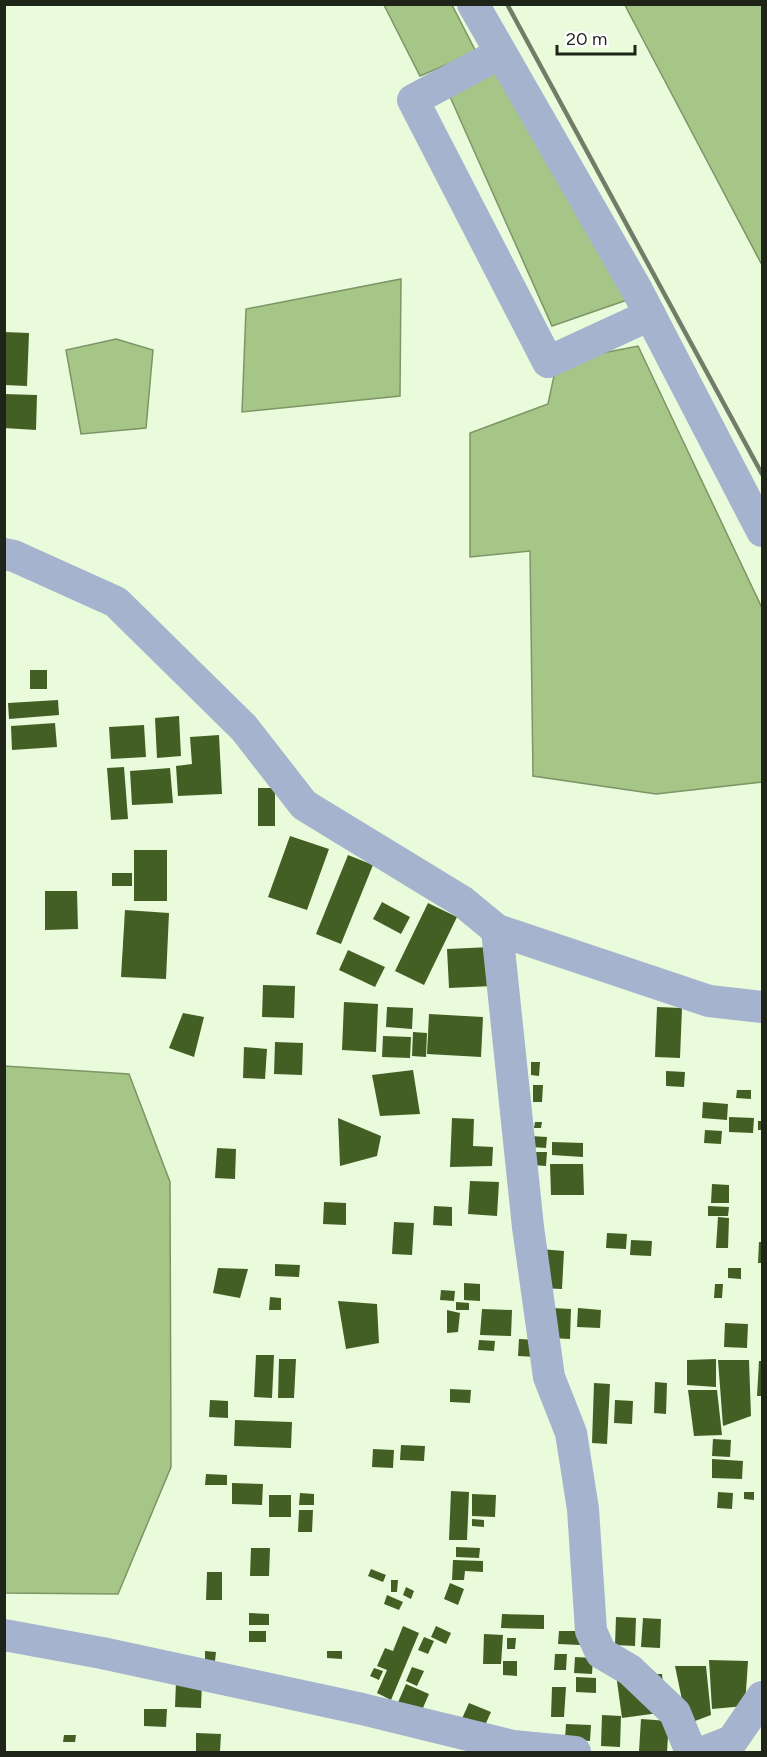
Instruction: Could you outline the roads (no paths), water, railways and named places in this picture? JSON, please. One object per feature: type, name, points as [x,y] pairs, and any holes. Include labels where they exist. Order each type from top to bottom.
[{"type":"street","points":[[473,4],[650,315],[762,531]]},
{"type":"street","points":[[501,53],[413,100],[548,362],[650,315]]},
{"type":"street","points":[[4,554],[14,556],[116,602],[244,728],[304,805],[463,902],[496,930],[709,1002],[762,1007]]},
{"type":"street","points":[[496,930],[528,1227],[549,1377],[571,1433],[583,1509],[591,1631],[600,1653],[630,1670],[675,1713],[691,1752]]},
{"type":"street","points":[[4,1635],[102,1653],[362,1709],[513,1746],[575,1752]]},
{"type":"street","points":[[704,1752],[732,1741],[762,1697]]},
{"type":"railway","points":[[507,4],[762,474]]}]
